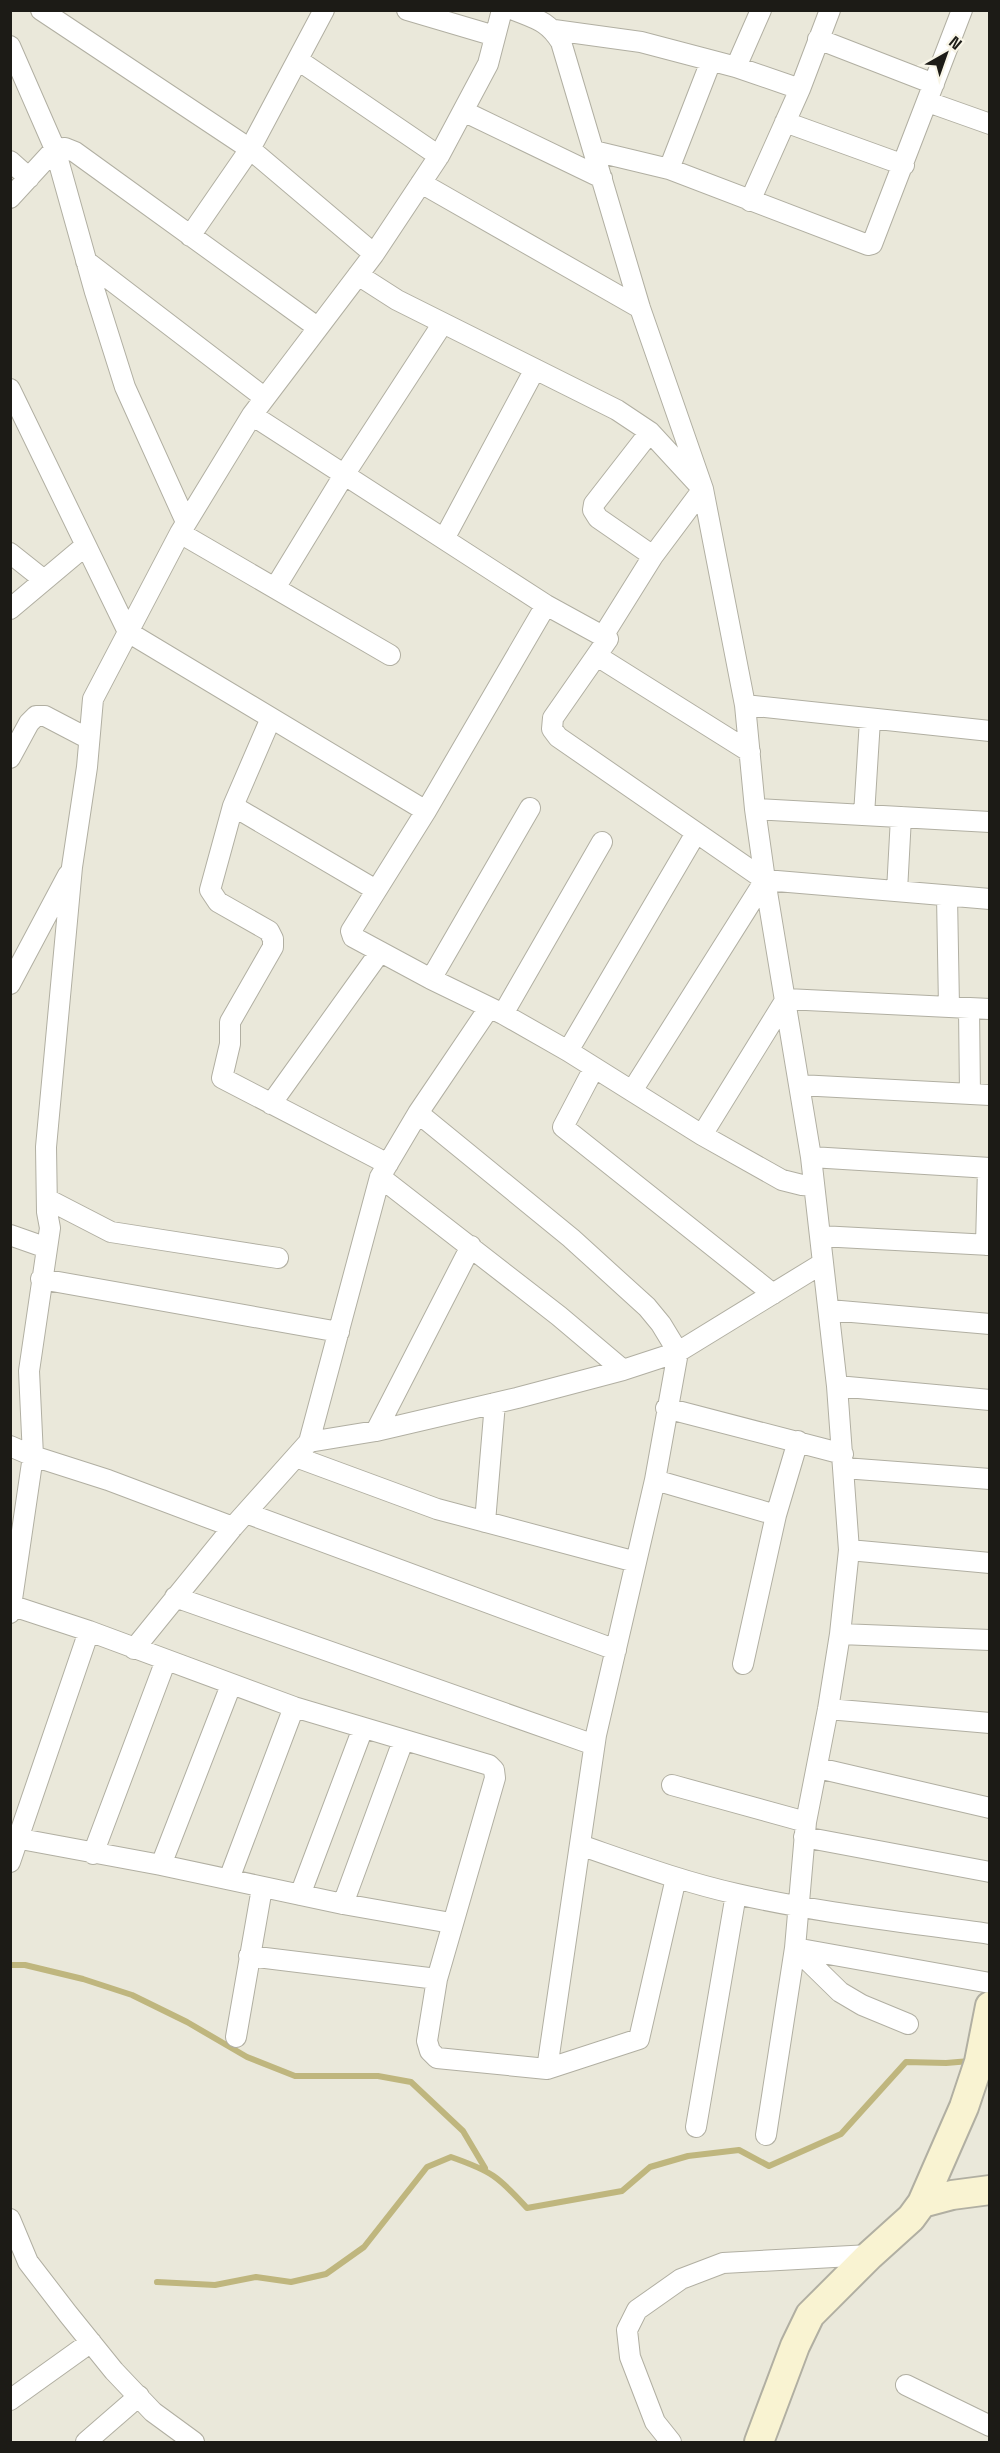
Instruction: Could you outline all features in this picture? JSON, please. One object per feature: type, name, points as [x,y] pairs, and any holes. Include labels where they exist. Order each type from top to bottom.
[{"type":"street","points":[[41,10],[250,149],[374,254]]},
{"type":"street","points":[[190,236],[250,149],[324,10]]},
{"type":"street","points":[[406,10],[495,36]]},
{"type":"street","points":[[502,10],[488,64],[439,156],[374,254],[252,415],[183,528],[93,699],[72,867],[46,1147],[50,1228],[29,1371],[33,1456],[11,1608],[89,1631],[294,1707],[489,1765],[494,1770],[495,1778],[437,1979],[427,2041],[430,2051],[437,2058],[547,2069],[633,2043],[639,2039],[676,1878]]},
{"type":"street","points":[[514,10],[544,22],[554,30],[561,42],[640,308],[703,489],[745,705],[755,809],[765,880],[811,1156],[837,1386],[849,1550],[840,1634],[818,1768],[805,1829],[795,1948],[766,2135]]},
{"type":"street","points":[[736,67],[761,10]]},
{"type":"street","points":[[750,201],[800,88],[830,10]]},
{"type":"street","points":[[594,151],[669,169],[868,245],[872,244],[962,10]]},
{"type":"street","points":[[554,30],[641,42],[736,67],[800,88]]},
{"type":"street","points":[[818,39],[990,124]]},
{"type":"street","points":[[10,46],[55,149],[86,261],[125,387],[183,528],[275,588],[390,656]]},
{"type":"street","points":[[298,60],[439,156]]},
{"type":"street","points":[[669,169],[711,61]]},
{"type":"street","points":[[463,111],[602,178]]},
{"type":"street","points":[[785,122],[904,165]]},
{"type":"street","points":[[10,198],[55,149],[65,148],[75,152],[317,327]]},
{"type":"street","points":[[10,161],[29,178]]},
{"type":"street","points":[[421,183],[640,308]]},
{"type":"street","points":[[86,261],[265,398]]},
{"type":"street","points":[[358,275],[397,300],[617,410],[650,432],[703,489]]},
{"type":"street","points":[[275,588],[344,475],[443,323]]},
{"type":"street","points":[[444,539],[535,369]]},
{"type":"street","points":[[10,388],[128,632],[426,811]]},
{"type":"street","points":[[252,415],[546,605],[608,639],[553,718],[552,729],[558,737],[765,880],[990,899]]},
{"type":"street","points":[[650,432],[594,504],[593,510],[598,518],[653,556]]},
{"type":"street","points":[[603,636],[653,556],[703,489]]},
{"type":"street","points":[[10,609],[85,546]]},
{"type":"street","points":[[10,553],[44,580]]},
{"type":"street","points":[[546,605],[426,811],[351,930],[353,937],[568,1051],[702,1135],[782,1180],[814,1186]]},
{"type":"street","points":[[597,656],[750,752]]},
{"type":"street","points":[[745,705],[990,731]]},
{"type":"street","points":[[10,758],[28,723],[36,716],[45,716],[89,739]]},
{"type":"street","points":[[271,718],[233,806],[210,890],[218,902],[269,931],[273,939],[273,947],[230,1022],[230,1044],[221,1075],[225,1081],[271,1104],[384,1170],[471,1246],[623,1370]]},
{"type":"street","points":[[864,815],[870,720]]},
{"type":"street","points":[[233,806],[376,890]]},
{"type":"street","points":[[431,980],[530,808]]},
{"type":"street","points":[[755,809],[990,822]]},
{"type":"street","points":[[897,891],[901,817]]},
{"type":"street","points":[[568,1051],[696,833]]},
{"type":"street","points":[[134,1649],[239,1520],[309,1442],[384,1170],[418,1113],[496,1011],[602,842]]},
{"type":"street","points":[[10,984],[72,867]]},
{"type":"street","points":[[632,1091],[765,880]]},
{"type":"street","points":[[947,896],[949,1007]]},
{"type":"street","points":[[271,1104],[380,952]]},
{"type":"street","points":[[786,999],[990,1009]]},
{"type":"street","points":[[702,1135],[786,999]]},
{"type":"street","points":[[800,1085],[980,1095],[969,1008]]},
{"type":"street","points":[[594,1068],[562,1126],[773,1294]]},
{"type":"street","points":[[418,1113],[571,1238],[647,1307],[662,1324],[678,1353],[666,1408],[655,1480],[596,1735],[547,2069]]},
{"type":"street","points":[[811,1156],[989,1168],[988,1245],[820,1236]]},
{"type":"street","points":[[47,1199],[111,1232],[278,1258]]},
{"type":"street","points":[[10,1236],[46,1248]]},
{"type":"street","points":[[376,1431],[471,1246]]},
{"type":"street","points":[[309,1442],[376,1431],[495,1403],[623,1370],[678,1353],[823,1263]]},
{"type":"street","points":[[41,1279],[339,1332]]},
{"type":"street","points":[[829,1310],[990,1324]]},
{"type":"street","points":[[837,1386],[990,1400]]},
{"type":"street","points":[[485,1522],[495,1403]]},
{"type":"street","points":[[666,1408],[798,1441],[843,1461],[990,1479]]},
{"type":"street","points":[[743,1664],[776,1515],[798,1441]]},
{"type":"street","points":[[10,1446],[33,1456],[239,1520],[616,1650]]},
{"type":"street","points":[[296,1457],[437,1509],[636,1562]]},
{"type":"street","points":[[655,1480],[776,1515]]},
{"type":"street","points":[[849,1550],[990,1563]]},
{"type":"street","points":[[175,1597],[586,1742],[592,1741],[596,1735]]},
{"type":"street","points":[[10,1862],[14,1838],[89,1631]]},
{"type":"street","points":[[840,1634],[990,1640]]},
{"type":"street","points":[[93,1854],[166,1660]]},
{"type":"street","points":[[161,1865],[231,1685]]},
{"type":"street","points":[[229,1879],[294,1707]]},
{"type":"street","points":[[828,1709],[990,1722]]},
{"type":"street","points":[[300,1896],[363,1728]]},
{"type":"street","points":[[343,1904],[403,1741]]},
{"type":"street","points":[[818,1768],[990,1808]]},
{"type":"street","points":[[672,1785],[805,1829],[990,1872]]},
{"type":"street","points":[[14,1838],[161,1865],[300,1896],[452,1923]]},
{"type":"street","points":[[580,1845],[676,1878],[736,1894],[800,1907],[990,1934]]},
{"type":"street","points":[[236,2037],[262,1888]]},
{"type":"street","points":[[696,2127],[736,1894]]},
{"type":"street","points":[[795,1948],[990,1983]]},
{"type":"street","points":[[795,1948],[840,1992],[862,2005],[908,2024]]},
{"type":"street","points":[[249,1956],[437,1979]]},
{"type":"street","points":[[759,2442],[795,2346],[810,2315],[870,2254],[911,2218],[922,2203],[960,2118],[978,2062],[988,2018]]},
{"type":"street","points":[[922,2203],[952,2195],[990,2190]]},
{"type":"street","points":[[10,2219],[15,2238],[28,2262],[91,2342],[153,2412],[194,2442]]},
{"type":"street","points":[[671,2442],[655,2422],[630,2357],[627,2330],[637,2310],[681,2279],[723,2263],[870,2254]]},
{"type":"street","points":[[10,2400],[91,2342]]},
{"type":"street","points":[[906,2385],[990,2426]]},
{"type":"street","points":[[86,2442],[139,2396]]},
{"type":"waterway","points":[[10,1965],[25,1965],[83,1979],[132,1995],[187,2022],[247,2057],[295,2076],[378,2076],[411,2082],[463,2131],[485,2168]]},
{"type":"waterway","points":[[157,2282],[215,2285],[256,2277],[291,2282],[326,2274],[364,2247],[427,2167],[451,2157],[476,2166],[493,2176],[509,2188],[527,2208],[622,2191],[650,2167],[688,2156],[739,2150],[769,2166],[841,2134],[906,2062],[970,2061]]}]
